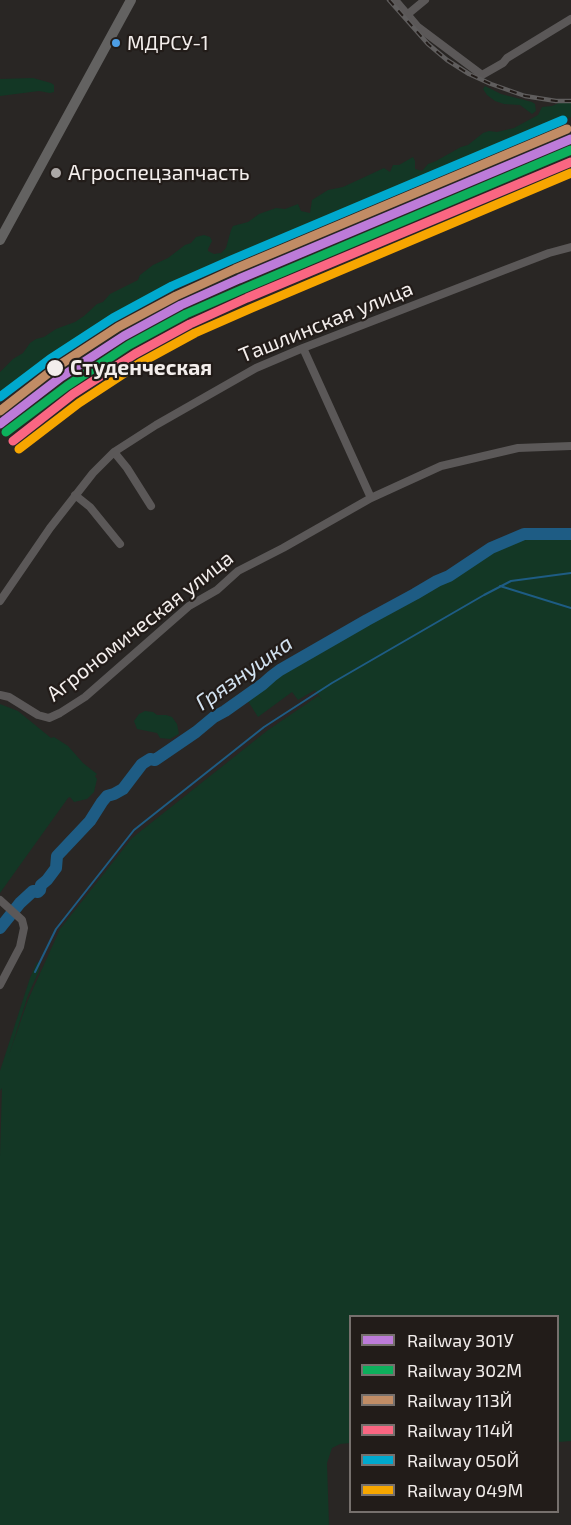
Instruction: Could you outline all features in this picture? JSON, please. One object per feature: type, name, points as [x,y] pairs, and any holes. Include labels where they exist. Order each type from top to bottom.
[{"type":"main road","points":[[0,240],[131,0]]},
{"type":"street","points":[[395,0],[418,27],[482,75],[571,19]]},
{"type":"street","points":[[408,14],[425,0]]},
{"type":"street","name":"Ташлинская улица","points":[[0,601],[50,528],[93,473],[114,452],[156,425],[256,368],[502,271],[571,247]]},
{"type":"street","points":[[303,348],[371,498]]},
{"type":"street","name":"Агрономическая улица","points":[[0,695],[9,696],[38,715],[49,718],[85,697],[189,606],[217,590],[238,571],[371,498],[441,466],[518,448],[571,446]]},
{"type":"street","points":[[114,452],[151,506]]},
{"type":"street","points":[[75,495],[90,507],[120,544]]},
{"type":"street","points":[[0,900],[22,920],[24,928],[20,947],[0,985]]},
{"type":"green space","points":[[33,78],[54,85],[54,92],[39,91],[0,96],[0,79]]},
{"type":"green space","points":[[485,86],[501,94],[532,102],[535,104],[536,111],[532,114],[520,105],[495,101],[483,89]]},
{"type":"green space","points":[[571,103],[571,117],[170,289],[106,323],[61,353],[0,399],[0,372],[23,353],[30,343],[75,322],[97,304],[103,302],[110,294],[138,280],[140,275],[153,265],[168,258],[191,243],[196,237],[204,235],[210,237],[212,241],[208,251],[214,254],[221,253],[226,248],[233,226],[248,222],[259,214],[298,204],[301,211],[310,213],[312,200],[328,190],[343,187],[384,168],[390,172],[393,165],[399,165],[413,157],[415,169],[422,171],[428,164],[468,145],[483,133],[514,128],[538,115],[542,107]]},
{"type":"green space","points":[[571,537],[571,1441],[559,1442],[559,1315],[349,1315],[349,1443],[332,1448],[327,1463],[329,1525],[0,1525],[2,1088],[0,1091],[0,1071],[37,962],[40,964],[39,971],[28,995],[9,1055],[28,1000],[60,929],[132,838],[268,730],[318,696],[322,700],[315,690],[298,700],[292,692],[258,717],[246,698],[366,623],[488,555],[528,538]]},
{"type":"green space","points":[[0,704],[18,711],[51,738],[54,737],[68,746],[83,763],[97,774],[95,776],[97,779],[94,792],[87,799],[74,802],[70,797],[68,798],[0,893]]},
{"type":"green space","points":[[145,711],[172,717],[177,724],[179,734],[170,739],[160,738],[157,733],[137,729],[134,721],[139,714]]},
{"type":"waterway","name":"Грязнушка","points":[[0,928],[20,903],[33,891],[40,890],[41,885],[56,868],[57,856],[90,821],[107,796],[123,789],[142,764],[150,759],[155,760],[280,670],[449,576],[491,548],[524,534],[571,534]]},
{"type":"waterway","points":[[35,972],[56,929],[134,830],[264,727],[332,683],[511,581],[571,573]]},
{"type":"waterway","points":[[500,586],[571,608]]},
{"type":"railway","points":[[389,0],[428,44],[469,74],[525,96],[571,101]]},
{"type":"rail line","name":"050Й","points":[[0,397],[50,359],[113,318],[172,286],[563,120]]},
{"type":"rail line","name":"113Й","points":[[0,411],[55,368],[118,327],[176,296],[567,129]]},
{"type":"rail line","name":"301У","points":[[0,424],[61,377],[124,336],[181,305],[571,139]]},
{"type":"rail line","name":"302М","points":[[6,432],[67,386],[129,345],[186,314],[571,150]]},
{"type":"rail line","name":"114Й","points":[[13,441],[73,394],[135,354],[190,324],[571,162]]},
{"type":"rail line","name":"049М","points":[[19,449],[79,403],[140,363],[195,333],[571,173]]},
{"type":"place","name":"МДРСУ-1","points":[[116,43]]},
{"type":"place","name":"Агроспецзапчасть","points":[[56,173]]},
{"type":"place","name":"Студенческая","points":[[55,368]]}]
